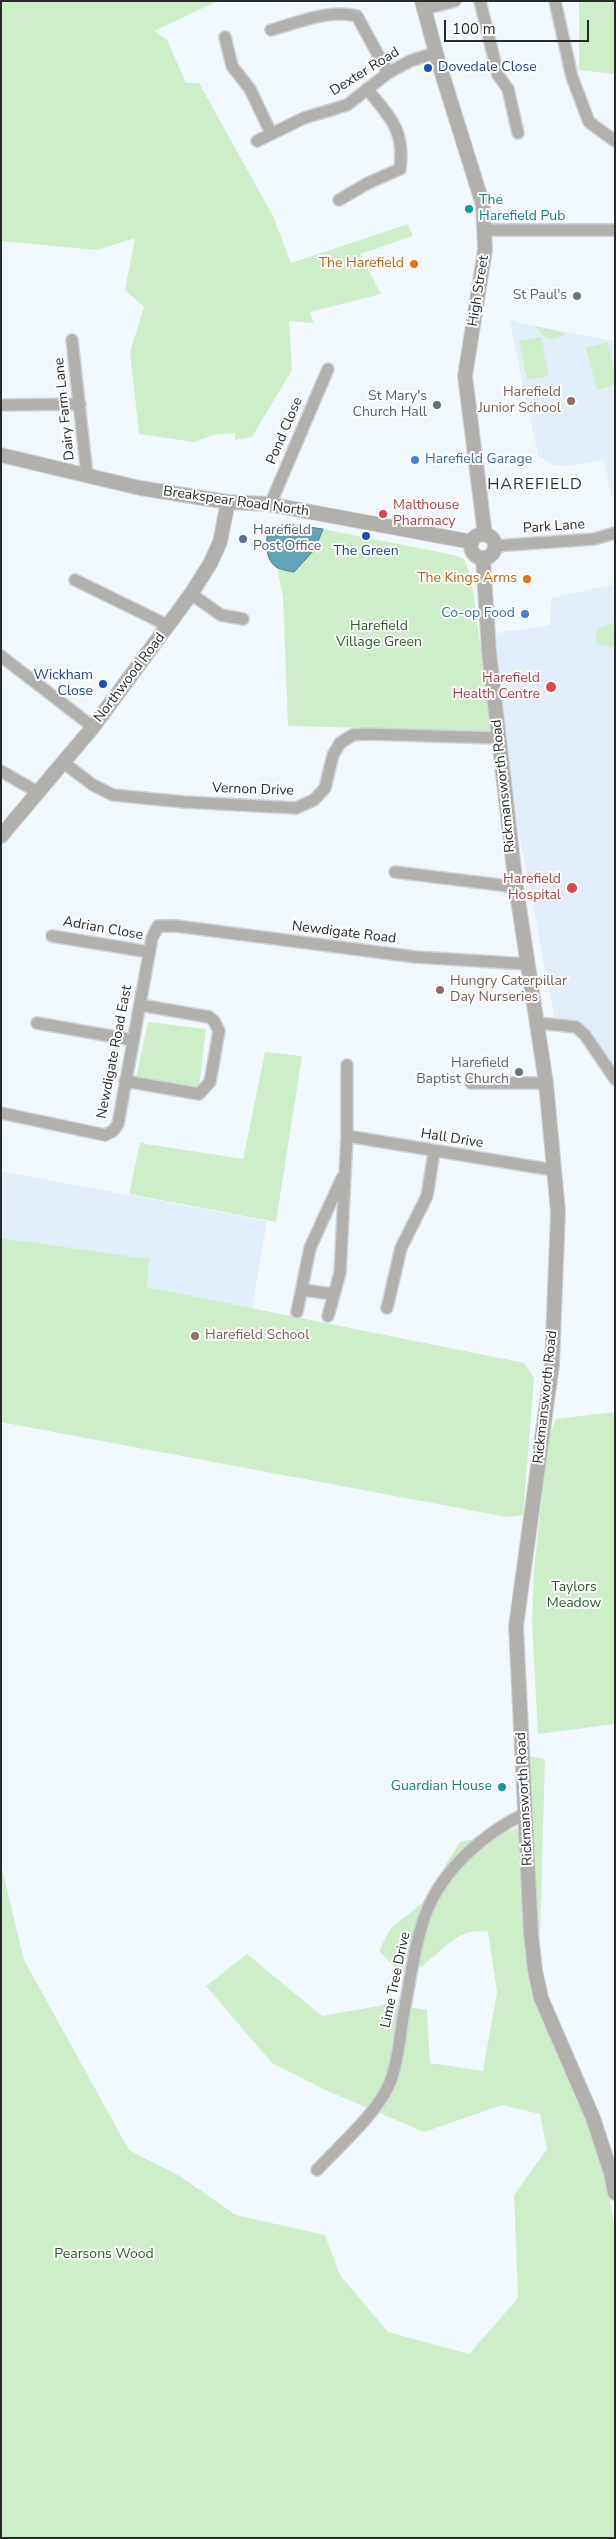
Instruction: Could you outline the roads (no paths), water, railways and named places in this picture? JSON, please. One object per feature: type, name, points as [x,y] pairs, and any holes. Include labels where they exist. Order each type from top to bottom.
[{"type":"street","points":[[423,5],[455,1]]},
{"type":"street","points":[[480,1],[498,75],[508,89],[518,132]]},
{"type":"street","points":[[555,1],[572,77],[589,122],[615,141]]},
{"type":"street","name":"High Street","points":[[423,5],[483,205],[485,250],[465,376],[485,534]]},
{"type":"street","points":[[272,30],[338,7],[357,16],[388,73]]},
{"type":"street","points":[[225,37],[232,66],[250,89],[271,133]]},
{"type":"street","name":"Dexter Road","points":[[257,141],[304,118],[347,105],[388,73],[410,60],[436,53]]},
{"type":"street","points":[[339,200],[368,183],[400,169],[402,152],[398,130],[367,89]]},
{"type":"street","points":[[484,230],[615,230]]},
{"type":"street","name":"Dairy Farm Lane","points":[[72,340],[87,476]]},
{"type":"street","name":"Pond Close","points":[[270,505],[328,370]]},
{"type":"street","points":[[1,405],[80,404]]},
{"type":"street","name":"Breakspear Road North","points":[[1,455],[140,488],[228,502],[270,505],[472,542]]},
{"type":"street","name":"Northwood Road","points":[[1,836],[93,727],[191,594],[210,564],[220,542],[228,502]]},
{"type":"street","name":"Park Lane","points":[[495,546],[594,539],[615,533]]},
{"type":"street","points":[[485,534],[493,539],[495,546],[490,555],[483,558],[474,553],[472,542],[477,536],[485,534]]},
{"type":"street","name":"Rickmansworth Road","points":[[483,558],[487,634],[516,887],[546,1083],[558,1212],[552,1365],[516,1626],[531,1934],[540,1998],[593,2118],[611,2173],[615,2194]]},
{"type":"street","points":[[75,580],[169,626]]},
{"type":"street","points":[[191,594],[220,615],[242,619]]},
{"type":"street","points":[[1,656],[93,727]]},
{"type":"street","name":"Vernon Drive","points":[[64,763],[100,790],[113,795],[184,802],[296,808],[314,800],[324,790],[329,781],[336,750],[346,738],[367,734],[499,738]]},
{"type":"street","points":[[1,771],[39,793]]},
{"type":"street","points":[[395,872],[516,887]]},
{"type":"street","name":"Newdigate Road","points":[[158,926],[176,926],[416,957],[527,964]]},
{"type":"street","name":"Newdigate Road East","points":[[1,1114],[105,1135],[114,1131],[118,1124],[152,938],[158,926]]},
{"type":"street","name":"Adrian Close","points":[[52,936],[149,952]]},
{"type":"street","points":[[126,1081],[199,1094],[210,1082],[218,1031],[214,1021],[209,1017],[140,1005]]},
{"type":"street","points":[[37,1023],[133,1040]]},
{"type":"street","points":[[538,1023],[576,1027],[585,1035],[615,1079]]},
{"type":"street","points":[[328,1316],[340,1274],[347,1136],[347,1065]]},
{"type":"street","points":[[471,1083],[546,1083]]},
{"type":"street","name":"Hall Drive","points":[[347,1136],[434,1152],[553,1170]]},
{"type":"street","points":[[387,1308],[401,1248],[427,1196],[434,1152]]},
{"type":"street","points":[[298,1312],[310,1248],[345,1172]]},
{"type":"street","points":[[302,1290],[334,1294]]},
{"type":"street","name":"Lime Tree Drive","points":[[316,2170],[370,2112],[387,2088],[395,2066],[407,1997],[426,1913],[448,1874],[466,1854],[494,1832],[526,1813]]},
{"type":"water","points":[[287,524],[323,529],[315,549],[294,572],[280,569],[274,565],[270,561],[267,550],[266,543],[270,528]]},
{"type":"place","name":"Dovedale Close","points":[[428,68]]},
{"type":"place","name":"The Harefield Pub","points":[[469,209]]},
{"type":"place","name":"The Harefield","points":[[414,264]]},
{"type":"place","name":"St Paul's","points":[[577,296]]},
{"type":"place","name":"Harefield Junior School","points":[[571,401]]},
{"type":"place","name":"St Mary's Church Hall","points":[[437,405]]},
{"type":"place","name":"Harefield Garage","points":[[415,460]]},
{"type":"place","name":"Malthouse Pharmacy","points":[[383,514]]},
{"type":"place","name":"The Green","points":[[366,536]]},
{"type":"place","name":"Harefield Post Office","points":[[243,539]]},
{"type":"place","name":"The Kings Arms","points":[[527,579]]},
{"type":"place","name":"Co-op Food","points":[[525,614]]},
{"type":"place","name":"Wickham Close","points":[[103,684]]},
{"type":"place","name":"Harefield Health Centre","points":[[551,687]]},
{"type":"place","name":"Harefield Hospital","points":[[572,888]]},
{"type":"place","name":"Hungry Caterpillar Day Nurseries","points":[[440,990]]},
{"type":"place","name":"Harefield Baptist Church","points":[[519,1072]]},
{"type":"place","name":"Harefield School","points":[[195,1336]]},
{"type":"place","name":"Guardian House","points":[[502,1787]]},
{"type":"district","name":"HAREFIELD","points":[[535,485]]},
{"type":"park label","name":"Harefield Village Green","points":[[379,636]]},
{"type":"park label","name":"Taylors Meadow","points":[[574,1596]]},
{"type":"park label","name":"Pearsons Wood","points":[[104,2255]]}]
